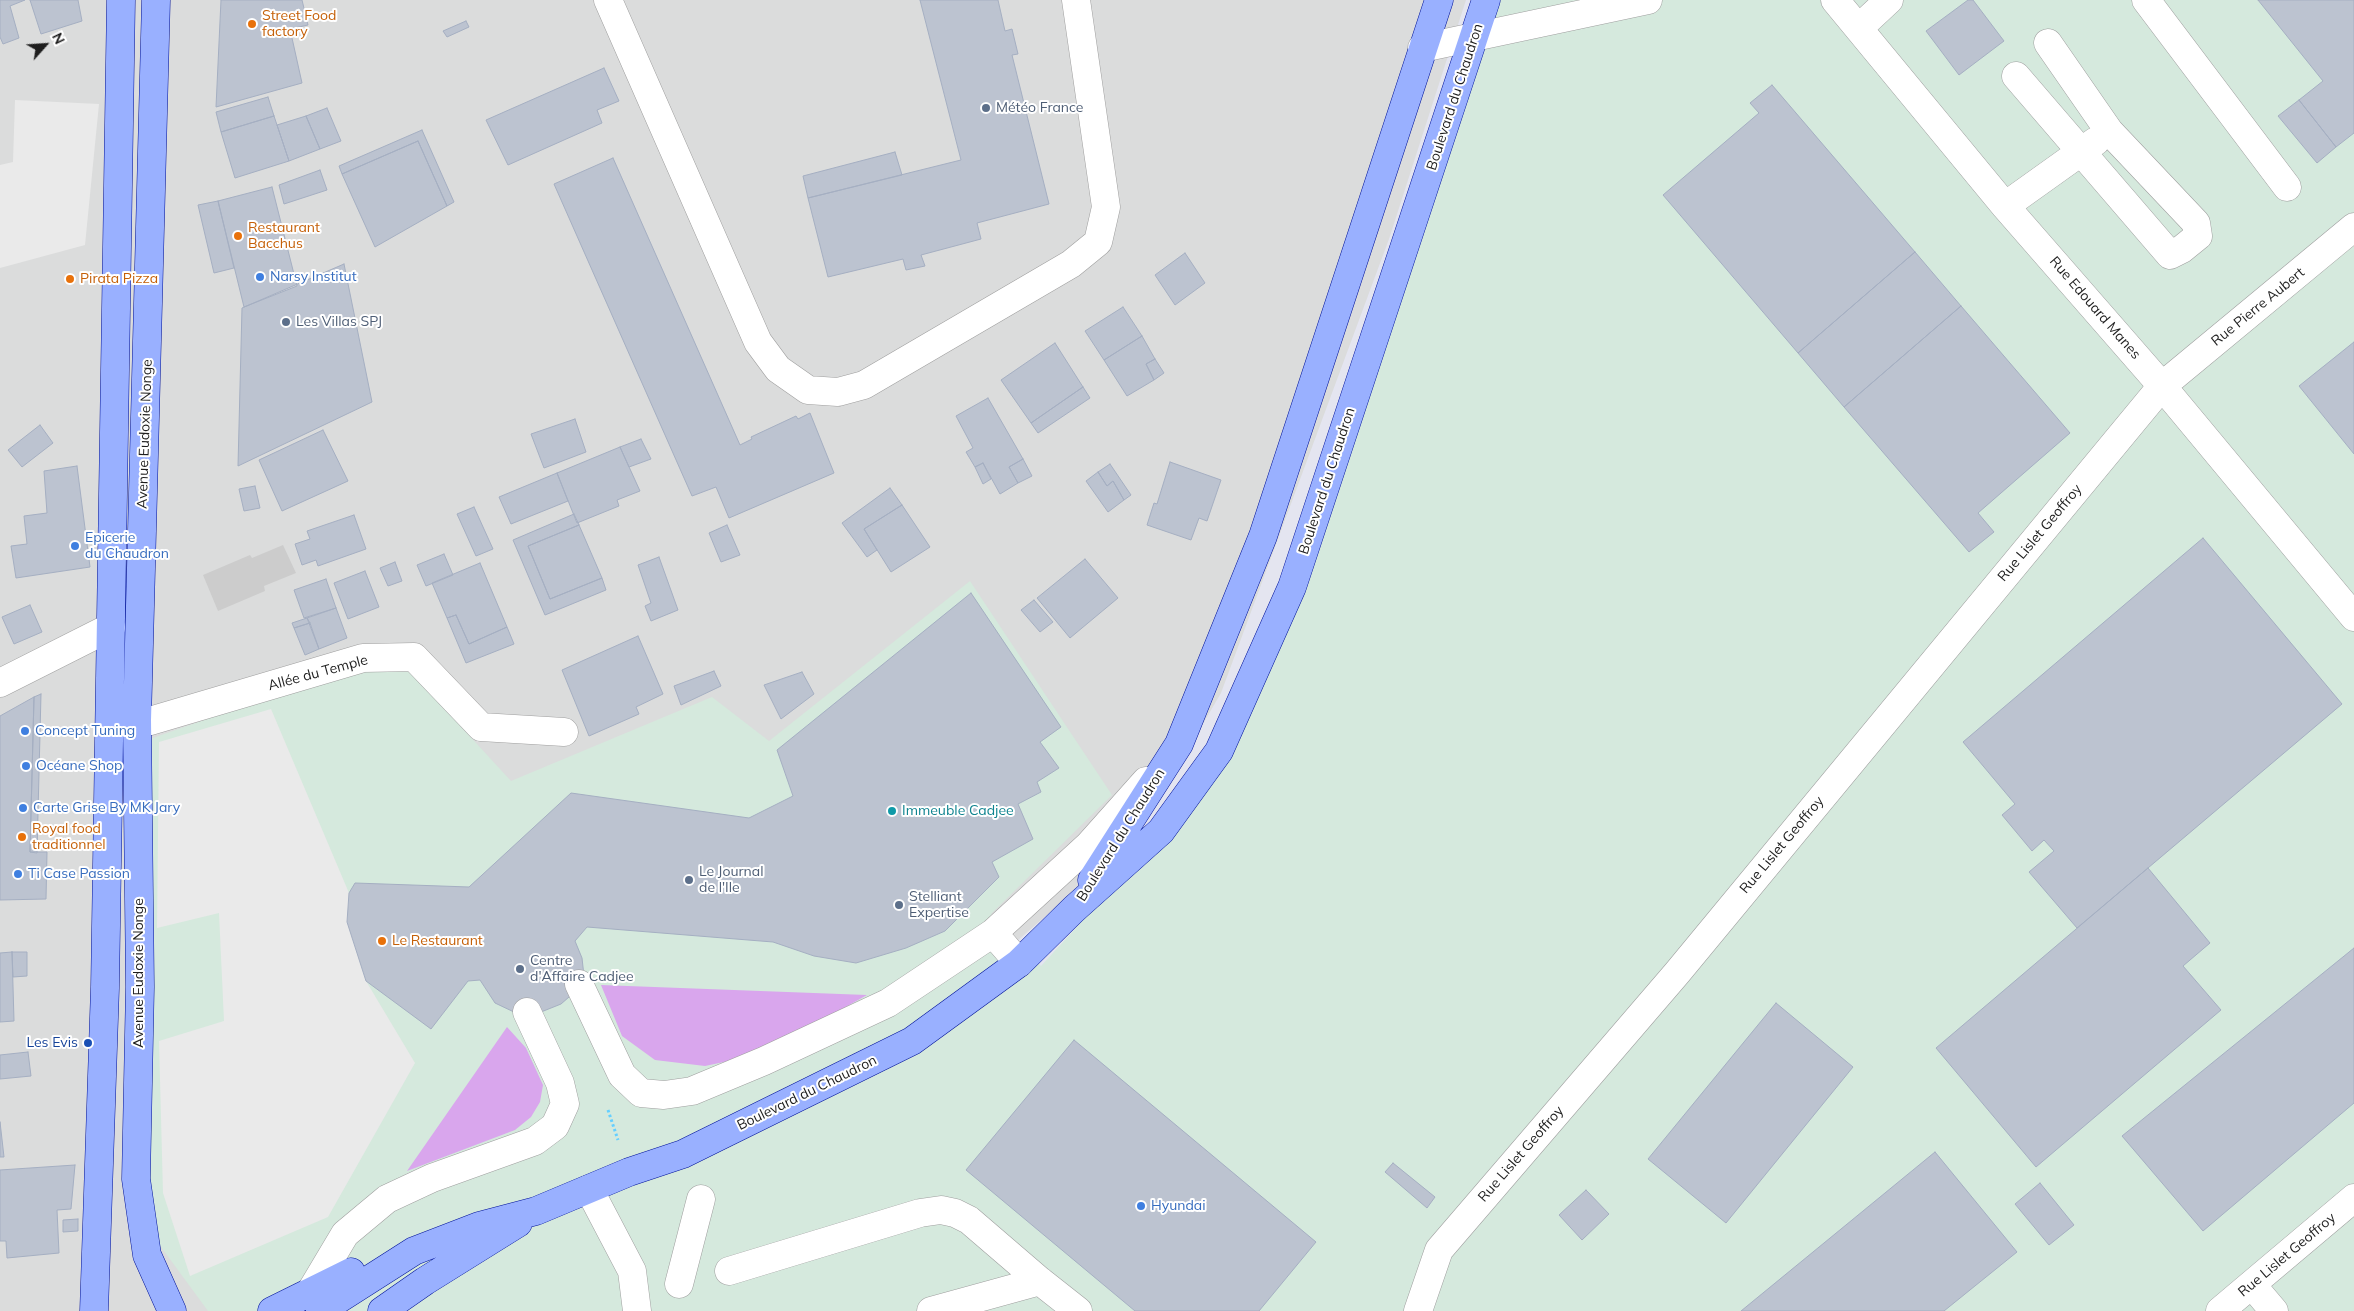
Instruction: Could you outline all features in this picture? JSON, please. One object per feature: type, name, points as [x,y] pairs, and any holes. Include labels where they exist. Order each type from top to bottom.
[{"type":"main road","name":"Avenue Eudoxie Nonge","points":[[94,1311],[105,988],[121,0]]},
{"type":"main road","name":"Avenue Eudoxie Nonge","points":[[156,0],[137,720],[140,987],[136,1179],[147,1255],[172,1311]]},
{"type":"main road","name":"Boulevard du Chaudron","points":[[1074,909],[1179,744],[1263,536],[1390,155],[1422,48],[1439,0]]},
{"type":"main road","name":"Boulevard du Chaudron","points":[[272,1311],[316,1301],[414,1251],[479,1226],[536,1211],[683,1154],[912,1042],[1019,963],[1074,909],[1161,831],[1219,751],[1292,587],[1486,0]]},
{"type":"main road","name":"Boulevard du Chaudron","points":[[382,1311],[425,1281],[492,1241],[536,1211]]},
{"type":"street","points":[[608,0],[758,342],[778,369],[808,390],[838,392],[864,385],[1072,264],[1098,242],[1106,207],[1076,0]]},
{"type":"street","points":[[1422,48],[1648,0]]},
{"type":"street","name":"Rue Edouard Manes","points":[[1835,0],[2005,206],[2162,386],[2354,617]]},
{"type":"street","points":[[1859,28],[1889,0]]},
{"type":"street","points":[[2146,0],[2287,187]]},
{"type":"street","points":[[2016,76],[2170,255],[2182,249],[2198,236],[2196,224],[2110,131],[2048,43]]},
{"type":"street","points":[[2005,206],[2110,131]]},
{"type":"street","name":"Rue Pierre Aubert","points":[[2162,386],[2354,227]]},
{"type":"street","name":"Rue Lislet Geoffroy","points":[[1418,1311],[1439,1250],[1676,974],[2162,386]]},
{"type":"street","points":[[0,683],[111,627]]},
{"type":"street","name":"Allée du Temple","points":[[137,720],[150,720],[364,658],[414,656],[481,727],[564,732]]},
{"type":"street","points":[[579,984],[622,1075],[641,1093],[664,1095],[692,1092],[764,1061],[888,1003],[993,933],[1089,845],[1179,744]]},
{"type":"street","points":[[993,933],[1019,963]]},
{"type":"street","points":[[316,1301],[345,1234],[387,1199],[432,1178],[535,1141],[555,1126],[564,1104],[560,1082],[527,1012]]},
{"type":"street","points":[[589,1189],[632,1271],[637,1311]]},
{"type":"street","name":"Rue Lislet Geoffroy","points":[[2220,1311],[2354,1198]]},
{"type":"street","points":[[680,1284],[701,1199]]},
{"type":"street","points":[[729,1271],[920,1213],[941,1210],[955,1213],[969,1220],[1078,1311]]},
{"type":"street","points":[[931,1311],[1040,1281]]},
{"type":"street","points":[[2252,1285],[2274,1311]]},
{"type":"shaded area","points":[[0,0],[1466,0],[1389,239],[1221,693],[1138,835],[944,1005],[311,1311],[0,1311]]},
{"type":"shaded area","points":[[1500,0],[2354,0],[2354,1311],[208,1311],[150,1232],[147,740],[367,663],[409,670],[511,781],[712,697],[769,741],[970,581],[1112,795],[991,914],[1041,966],[1151,846],[1244,704],[1354,443]]},
{"type":"shaded area","points":[[15,100],[99,104],[85,245],[0,268],[0,165],[13,162]]},
{"type":"shaded area","points":[[283,545],[296,573],[264,586],[265,591],[218,611],[203,575],[250,555],[252,558]]},
{"type":"shaded area","points":[[271,709],[349,893],[366,981],[415,1063],[328,1217],[190,1276],[163,1193],[159,1041],[224,1021],[219,913],[157,928],[159,742]]},
{"type":"shaded area","points":[[601,985],[867,995],[762,1054],[705,1066],[655,1060],[622,1036]]},
{"type":"shaded area","points":[[507,1027],[526,1048],[543,1085],[540,1102],[531,1117],[515,1130],[407,1171]]},
{"type":"building","points":[[0,0],[25,0],[10,6],[19,38],[3,44],[0,37]]},
{"type":"building","points":[[30,0],[78,0],[82,21],[41,34]]},
{"type":"building","points":[[221,0],[302,0],[308,25],[290,29],[302,83],[216,107]]},
{"type":"building","name":"Météo France","points":[[920,0],[998,0],[1005,31],[1012,29],[1018,54],[1012,55],[1049,204],[977,223],[981,239],[921,255],[925,266],[906,270],[903,259],[828,277],[808,198],[961,160]]},
{"type":"building","points":[[1968,0],[1973,0],[2004,41],[1959,75],[1926,31]]},
{"type":"building","points":[[2258,0],[2354,0],[2354,133],[2336,147],[2299,100],[2323,81]]},
{"type":"building","points":[[466,21],[469,27],[447,37],[443,31]]},
{"type":"building","points":[[604,68],[619,101],[597,110],[602,123],[508,165],[486,120]]},
{"type":"building","points":[[1772,85],[1915,252],[1798,353],[1663,195],[1759,113],[1750,103]]},
{"type":"building","points":[[268,97],[274,116],[221,132],[216,112]]},
{"type":"building","points":[[2299,100],[2336,147],[2317,163],[2278,116]]},
{"type":"building","points":[[327,108],[341,141],[320,149],[306,116]]},
{"type":"building","points":[[274,116],[289,161],[235,178],[221,132]]},
{"type":"building","points":[[306,116],[320,149],[289,161],[277,125]]},
{"type":"building","points":[[422,130],[454,202],[447,206],[418,141],[342,174],[339,166]]},
{"type":"building","points":[[418,141],[447,206],[375,247],[342,174]]},
{"type":"building","points":[[895,152],[902,175],[808,198],[803,176]]},
{"type":"building","points":[[613,158],[740,445],[752,439],[751,437],[796,416],[798,419],[810,413],[834,473],[729,518],[716,487],[692,496],[554,184]]},
{"type":"building","points":[[320,170],[327,190],[284,204],[279,185]]},
{"type":"building","points":[[272,187],[297,286],[244,307],[218,201]]},
{"type":"building","points":[[218,201],[234,268],[214,273],[198,205]]},
{"type":"building","points":[[1915,252],[1961,306],[1844,407],[1798,353]]},
{"type":"building","points":[[1185,253],[1205,283],[1175,305],[1155,275]]},
{"type":"building","points":[[344,264],[372,402],[238,466],[242,308]]},
{"type":"building","points":[[1961,306],[2070,433],[1978,513],[1994,532],[1969,552],[1844,407]]},
{"type":"building","points":[[1123,307],[1142,336],[1104,360],[1085,331]]},
{"type":"building","points":[[1142,336],[1155,359],[1146,364],[1154,380],[1127,396],[1104,360]]},
{"type":"building","points":[[2354,342],[2354,454],[2299,386]]},
{"type":"building","points":[[1055,343],[1083,387],[1031,423],[1001,380]]},
{"type":"building","points":[[1155,359],[1164,373],[1154,380],[1146,364]]},
{"type":"building","points":[[1083,387],[1090,398],[1038,433],[1031,423]]},
{"type":"building","points":[[988,398],[1023,459],[1009,467],[1018,483],[1000,494],[983,463],[975,467],[966,452],[973,448],[956,416]]},
{"type":"building","points":[[575,419],[586,452],[544,468],[531,434]]},
{"type":"building","points":[[40,425],[53,443],[22,467],[8,450]]},
{"type":"building","points":[[323,430],[348,481],[282,511],[259,460]]},
{"type":"building","points":[[641,439],[651,459],[629,467],[620,447]]},
{"type":"building","points":[[620,447],[640,491],[617,500],[619,506],[577,523],[557,473]]},
{"type":"building","points":[[1023,459],[1032,476],[1018,483],[1009,467]]},
{"type":"building","points":[[1170,462],[1221,480],[1207,521],[1199,518],[1191,540],[1147,525],[1154,503],[1157,504]]},
{"type":"building","points":[[983,463],[991,479],[983,484],[975,467]]},
{"type":"building","points":[[1110,464],[1131,495],[1124,500],[1113,481],[1107,486],[1098,472]]},
{"type":"building","points":[[77,466],[90,567],[16,578],[11,546],[27,544],[24,516],[47,513],[44,471]]},
{"type":"building","points":[[1098,472],[1107,486],[1113,481],[1124,500],[1108,512],[1086,481]]},
{"type":"building","points":[[557,473],[568,501],[511,524],[499,497]]},
{"type":"building","points":[[255,486],[260,508],[244,511],[239,489]]},
{"type":"building","points":[[890,488],[902,505],[864,529],[877,550],[867,557],[842,523]]},
{"type":"building","points":[[902,505],[930,547],[891,572],[864,529]]},
{"type":"building","points":[[474,507],[493,549],[476,556],[457,514]]},
{"type":"building","points":[[574,514],[579,525],[528,546],[550,599],[602,578],[606,590],[545,615],[513,540]]},
{"type":"building","points":[[354,515],[366,549],[318,566],[316,560],[302,565],[295,544],[310,539],[307,531]]},
{"type":"building","points":[[579,525],[602,578],[550,599],[528,546]]},
{"type":"building","points":[[727,525],[740,555],[721,562],[709,533]]},
{"type":"building","points":[[2203,538],[2342,704],[2077,928],[2029,872],[2054,851],[2044,840],[2032,851],[2002,815],[2015,804],[1963,742]]},
{"type":"building","points":[[444,554],[453,575],[426,586],[417,565]]},
{"type":"building","points":[[659,557],[678,610],[651,621],[645,606],[651,603],[638,565]]},
{"type":"building","points":[[1085,559],[1118,598],[1070,638],[1037,598]]},
{"type":"building","points":[[395,562],[402,581],[388,586],[380,568]]},
{"type":"building","points":[[480,563],[507,627],[469,644],[456,615],[447,618],[432,583]]},
{"type":"building","points":[[365,571],[379,607],[348,619],[334,583]]},
{"type":"building","points":[[326,579],[336,608],[304,618],[294,590]]},
{"type":"building","name":"Immeuble Cadjee","points":[[971,593],[1061,727],[1040,742],[1059,768],[1037,782],[1041,792],[1018,804],[1033,839],[992,862],[999,877],[945,931],[906,948],[856,963],[814,956],[773,942],[587,927],[575,941],[582,958],[584,976],[569,997],[561,1004],[541,1012],[514,1012],[495,1003],[480,980],[468,981],[431,1029],[366,981],[347,922],[349,893],[355,883],[469,887],[571,793],[749,818],[793,796],[777,750]]},
{"type":"building","points":[[1034,600],[1053,622],[1040,632],[1021,610]]},
{"type":"building","points":[[30,605],[42,632],[14,644],[2,617]]},
{"type":"building","points":[[336,608],[347,638],[319,649],[307,618]]},
{"type":"building","points":[[456,615],[469,644],[507,627],[514,644],[466,663],[447,618]]},
{"type":"building","points":[[307,618],[310,623],[294,628],[292,623]]},
{"type":"building","points":[[310,623],[319,649],[305,655],[294,628]]},
{"type":"building","points":[[638,636],[663,694],[636,707],[639,714],[589,736],[562,670]]},
{"type":"building","points":[[714,671],[721,686],[681,705],[674,686]]},
{"type":"building","points":[[802,672],[814,694],[781,719],[764,685]]},
{"type":"building","points":[[41,694],[37,853],[30,852],[34,697]]},
{"type":"building","points":[[34,697],[30,852],[47,852],[46,899],[0,900],[0,716]]},
{"type":"building","points":[[2148,868],[2210,943],[2183,966],[2221,1010],[2036,1167],[1936,1048]]},
{"type":"building","points":[[2354,948],[2354,1103],[2203,1231],[2122,1136]]},
{"type":"building","points":[[12,952],[27,952],[27,976],[13,977]]},
{"type":"building","points":[[12,952],[14,1021],[0,1022],[0,953]]},
{"type":"building","points":[[1776,1003],[1853,1067],[1726,1223],[1648,1159]]},
{"type":"building","name":"Hyundai","points":[[1074,1040],[1316,1242],[1259,1311],[1135,1311],[966,1170]]},
{"type":"building","points":[[28,1052],[31,1076],[0,1079],[0,1055]]},
{"type":"building","points":[[0,1122],[4,1157],[0,1157]]},
{"type":"building","points":[[1935,1152],[2017,1252],[1944,1311],[1741,1311]]},
{"type":"building","points":[[1393,1163],[1435,1197],[1427,1208],[1385,1172]]},
{"type":"building","points":[[75,1165],[71,1209],[57,1210],[59,1253],[7,1258],[6,1241],[0,1241],[0,1170]]},
{"type":"building","points":[[2040,1183],[2074,1225],[2049,1245],[2015,1204]]},
{"type":"building","points":[[1586,1190],[1609,1214],[1582,1240],[1559,1215]]},
{"type":"building","points":[[78,1219],[78,1231],[63,1232],[63,1220]]},
{"type":"place","name":"Street Food factory","points":[[252,24]]},
{"type":"place","name":"Météo France","points":[[986,108]]},
{"type":"place","name":"Restaurant Bacchus","points":[[238,236]]},
{"type":"place","name":"Narsy Institut","points":[[260,277]]},
{"type":"place","name":"Pirata Pizza","points":[[70,279]]},
{"type":"place","name":"Les Villas SPJ","points":[[286,322]]},
{"type":"place","name":"Epicerie du Chaudron","points":[[75,546]]},
{"type":"place","name":"Concept Tuning","points":[[25,731]]},
{"type":"place","name":"Océane Shop","points":[[26,766]]},
{"type":"place","name":"Carte Grise By MK Jary","points":[[23,808]]},
{"type":"place","name":"Immeuble Cadjee","points":[[892,811]]},
{"type":"place","name":"Royal food traditionnel","points":[[22,837]]},
{"type":"place","name":"Ti Case Passion","points":[[18,874]]},
{"type":"place","name":"Le Journal de l'Ile","points":[[689,880]]},
{"type":"place","name":"Stelliant Expertise","points":[[899,905]]},
{"type":"place","name":"Le Restaurant","points":[[382,941]]},
{"type":"place","name":"Centre d'Affaire Cadjee","points":[[520,969]]},
{"type":"place","name":"Les Evis","points":[[88,1043]]},
{"type":"place","name":"Hyundai","points":[[1141,1206]]}]
